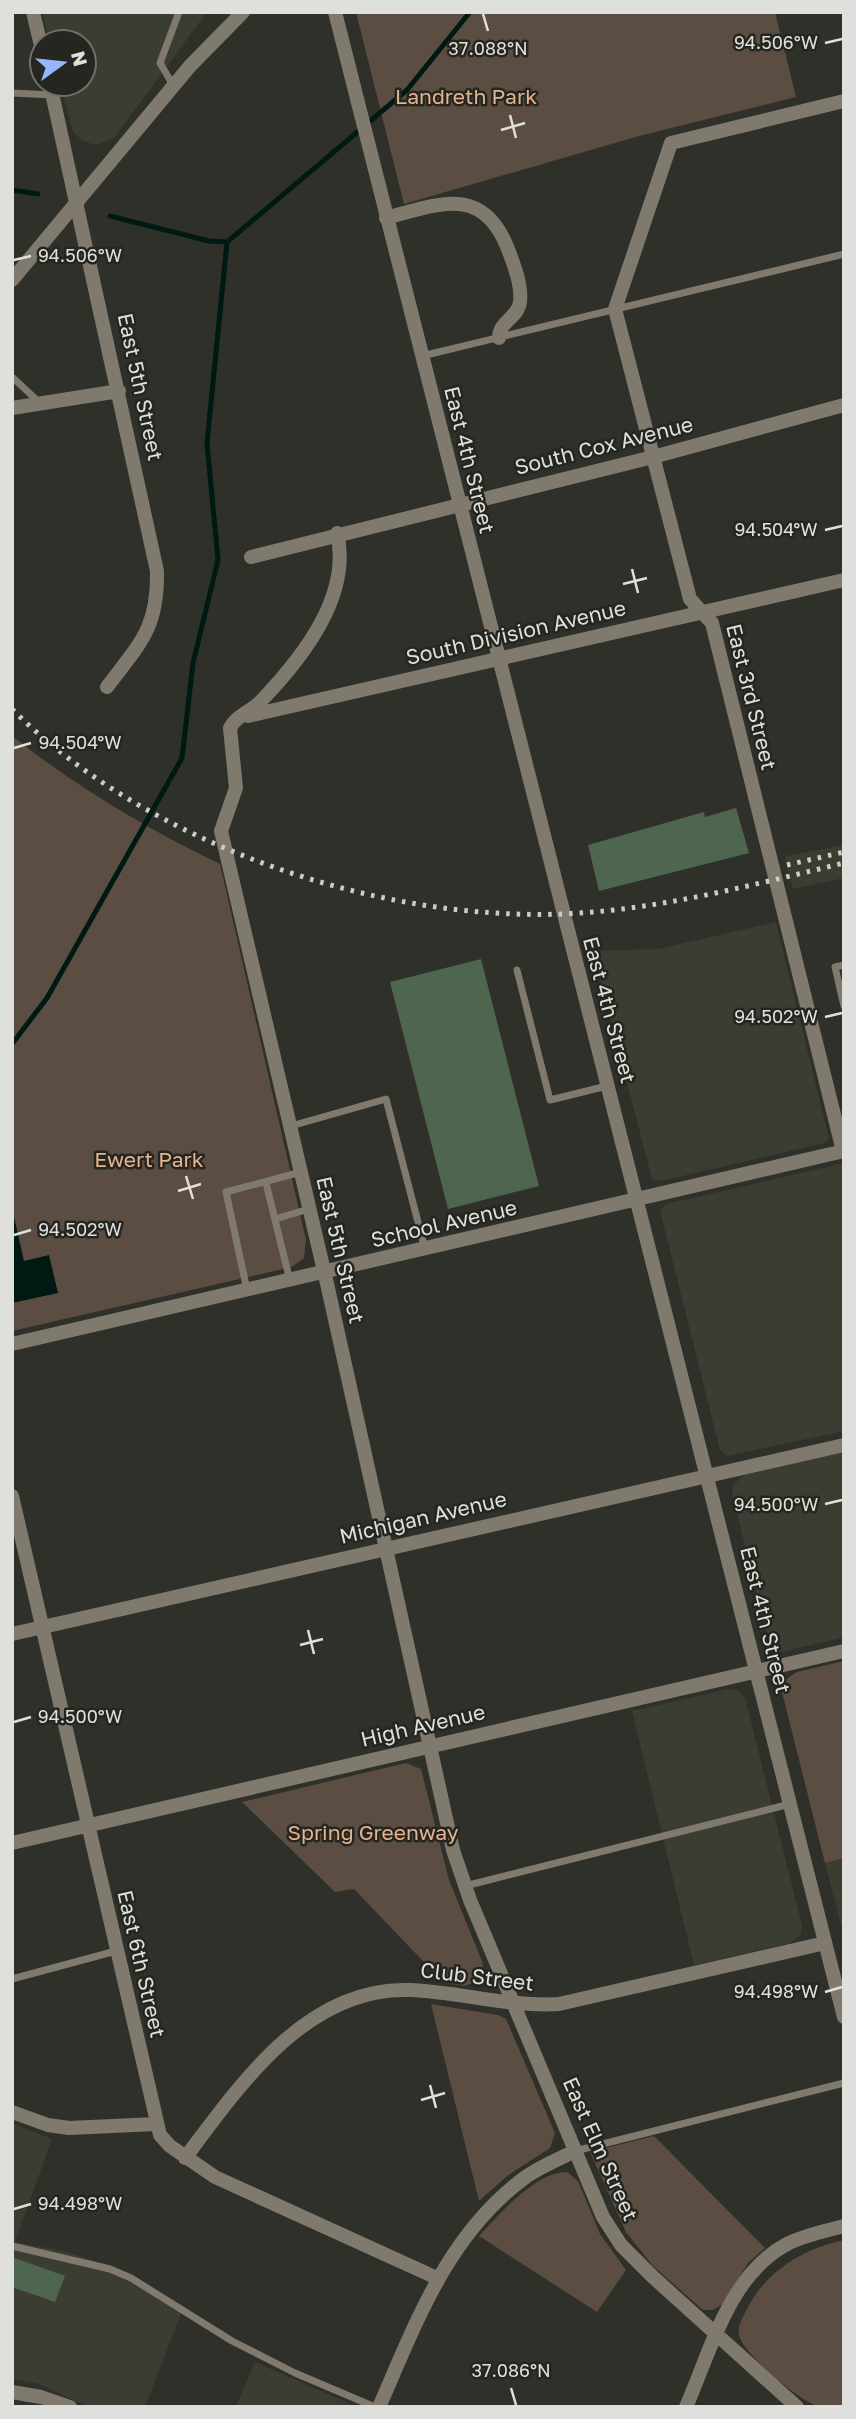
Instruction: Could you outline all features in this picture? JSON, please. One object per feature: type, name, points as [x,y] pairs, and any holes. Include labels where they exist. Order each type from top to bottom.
[{"type":"street","points":[[12,280],[174,85],[243,12]]},
{"type":"street","name":"East 4th Street","points":[[335,12],[844,2017]]},
{"type":"street","name":"East 5th Street","points":[[53,98],[153,546],[158,597],[151,626],[107,687]]},
{"type":"street","points":[[615,309],[671,142],[844,101]]},
{"type":"street","points":[[386,218],[459,203],[481,209],[491,218],[511,257],[519,293],[517,309],[501,326],[499,338]]},
{"type":"street","name":"East 3rd Street","points":[[615,309],[690,599],[712,623],[839,1116],[843,1151]]},
{"type":"street","points":[[12,408],[119,391]]},
{"type":"street","name":"South Cox Avenue","points":[[251,557],[337,533],[653,457],[844,405]]},
{"type":"street","points":[[238,718],[256,706],[269,692],[307,642],[331,602],[341,573],[337,533]]},
{"type":"street","name":"South Division Avenue","points":[[238,718],[844,580]]},
{"type":"street","name":"East 5th Street","points":[[238,718],[231,724],[229,732],[236,792],[223,819],[222,840],[325,1273],[453,1850],[465,1886],[514,2004]]},
{"type":"street","name":"School Avenue","points":[[12,1344],[247,1292],[843,1151]]},
{"type":"street","name":"Michigan Avenue","points":[[12,1634],[706,1474],[844,1445]]},
{"type":"street","name":"East 6th Street","points":[[12,1496],[156,2124],[164,2141],[215,2177],[437,2278]]},
{"type":"street","name":"High Avenue","points":[[12,1843],[844,1651]]},
{"type":"street","name":"Club Street","points":[[185,2158],[270,2054],[301,2028],[349,2000],[395,1990],[514,2004],[575,2002],[825,1944]]},
{"type":"street","name":"East Elm Street","points":[[514,2004],[603,2217],[621,2245],[797,2407]]},
{"type":"street","points":[[12,2112],[48,2125],[69,2128],[156,2124]]},
{"type":"street","points":[[377,2407],[437,2278],[470,2232],[505,2195],[536,2170],[575,2151]]},
{"type":"street","points":[[686,2407],[740,2287],[762,2262],[788,2244],[844,2226]]},
{"type":"street","points":[[12,2392],[70,2407]]},
{"type":"lane","points":[[174,85],[160,63],[180,12]]},
{"type":"lane","points":[[421,356],[844,254]]},
{"type":"lane","points":[[12,377],[40,404]]},
{"type":"lane","points":[[844,965],[835,967],[844,1006]]},
{"type":"lane","points":[[517,970],[550,1100],[607,1086]]},
{"type":"lane","points":[[290,1126],[386,1099],[425,1249]]},
{"type":"lane","points":[[247,1292],[226,1192],[301,1172]]},
{"type":"lane","points":[[266,1183],[290,1280]]},
{"type":"lane","points":[[275,1219],[309,1209]]},
{"type":"lane","points":[[465,1886],[790,1804]]},
{"type":"lane","points":[[12,1979],[116,1951]]},
{"type":"lane","points":[[575,2151],[844,2083]]},
{"type":"lane","points":[[12,2246],[121,2273],[232,2341],[295,2373],[377,2407]]},
{"type":"shaded area","points":[[42,12],[207,12],[114,138],[96,145],[82,141],[73,131],[64,98],[98,98],[98,28],[46,28]]},
{"type":"shaded area","points":[[844,845],[844,878],[793,889],[785,856]]},
{"type":"shaded area","points":[[776,922],[829,1139],[824,1143],[661,1181],[652,1179],[593,951],[658,949]]},
{"type":"shaded area","points":[[844,1163],[844,1431],[727,1456],[720,1450],[660,1210],[666,1204]]},
{"type":"shaded area","points":[[844,1451],[844,1637],[782,1652],[774,1651],[770,1648],[732,1493],[733,1485],[745,1474]]},
{"type":"shaded area","points":[[728,1689],[739,1691],[745,1698],[802,1926],[801,1934],[790,1943],[694,1965],[632,1711]]},
{"type":"shaded area","points":[[844,1858],[844,1936],[825,1863]]},
{"type":"shaded area","points":[[12,2123],[52,2139],[15,2242],[67,2252],[114,2267],[184,2306],[145,2407],[88,2407],[39,2384],[12,2379]]},
{"type":"shaded area","points":[[255,2362],[357,2407],[236,2407]]},
{"type":"green space","name":"Landreth Park","points":[[356,12],[775,12],[796,97],[639,136],[404,204]]},
{"type":"green space","name":"Ewert Park","points":[[12,736],[112,806],[220,864],[306,1240],[304,1258],[292,1267],[12,1331]]},
{"type":"green space","points":[[844,1661],[844,1858],[825,1863],[782,1692],[785,1680],[797,1672]]},
{"type":"green space","name":"Spring Greenway","points":[[406,1763],[421,1769],[449,1880],[482,1961],[484,1975],[480,1981],[464,1986],[443,1982],[354,1889],[335,1892],[242,1802]]},
{"type":"green space","points":[[431,2004],[498,2015],[506,2019],[555,2133],[550,2148],[507,2176],[479,2201]]},
{"type":"green space","points":[[654,2136],[765,2248],[748,2263],[723,2304],[713,2310],[703,2310],[653,2266],[626,2232],[590,2152]]},
{"type":"green space","points":[[567,2172],[578,2181],[600,2234],[626,2270],[597,2312],[479,2236],[530,2187],[555,2174]]},
{"type":"green space","points":[[844,2240],[844,2407],[823,2407],[798,2395],[760,2364],[742,2342],[739,2328],[755,2295],[775,2273],[814,2249]]},
{"type":"water","points":[[12,1208],[24,1261],[49,1255],[58,1293],[12,1303]]},
{"type":"building","points":[[736,808],[749,853],[599,891],[588,845],[704,812],[705,817]]},
{"type":"building","points":[[481,959],[539,1186],[448,1209],[390,982]]},
{"type":"building","points":[[12,2257],[65,2276],[55,2302],[12,2287]]},
{"type":"waterway","points":[[110,216],[209,241],[227,242],[407,90],[470,12]]},
{"type":"waterway","points":[[12,190],[38,194]]},
{"type":"waterway","points":[[12,1044],[47,998],[182,758],[193,663],[218,560],[207,443],[227,242]]},
{"type":"railway","points":[[12,709],[67,757],[128,799],[196,835],[267,865],[341,888],[416,904],[491,913],[599,912],[705,895],[844,863]]},
{"type":"railway","points":[[787,865],[844,852]]}]
